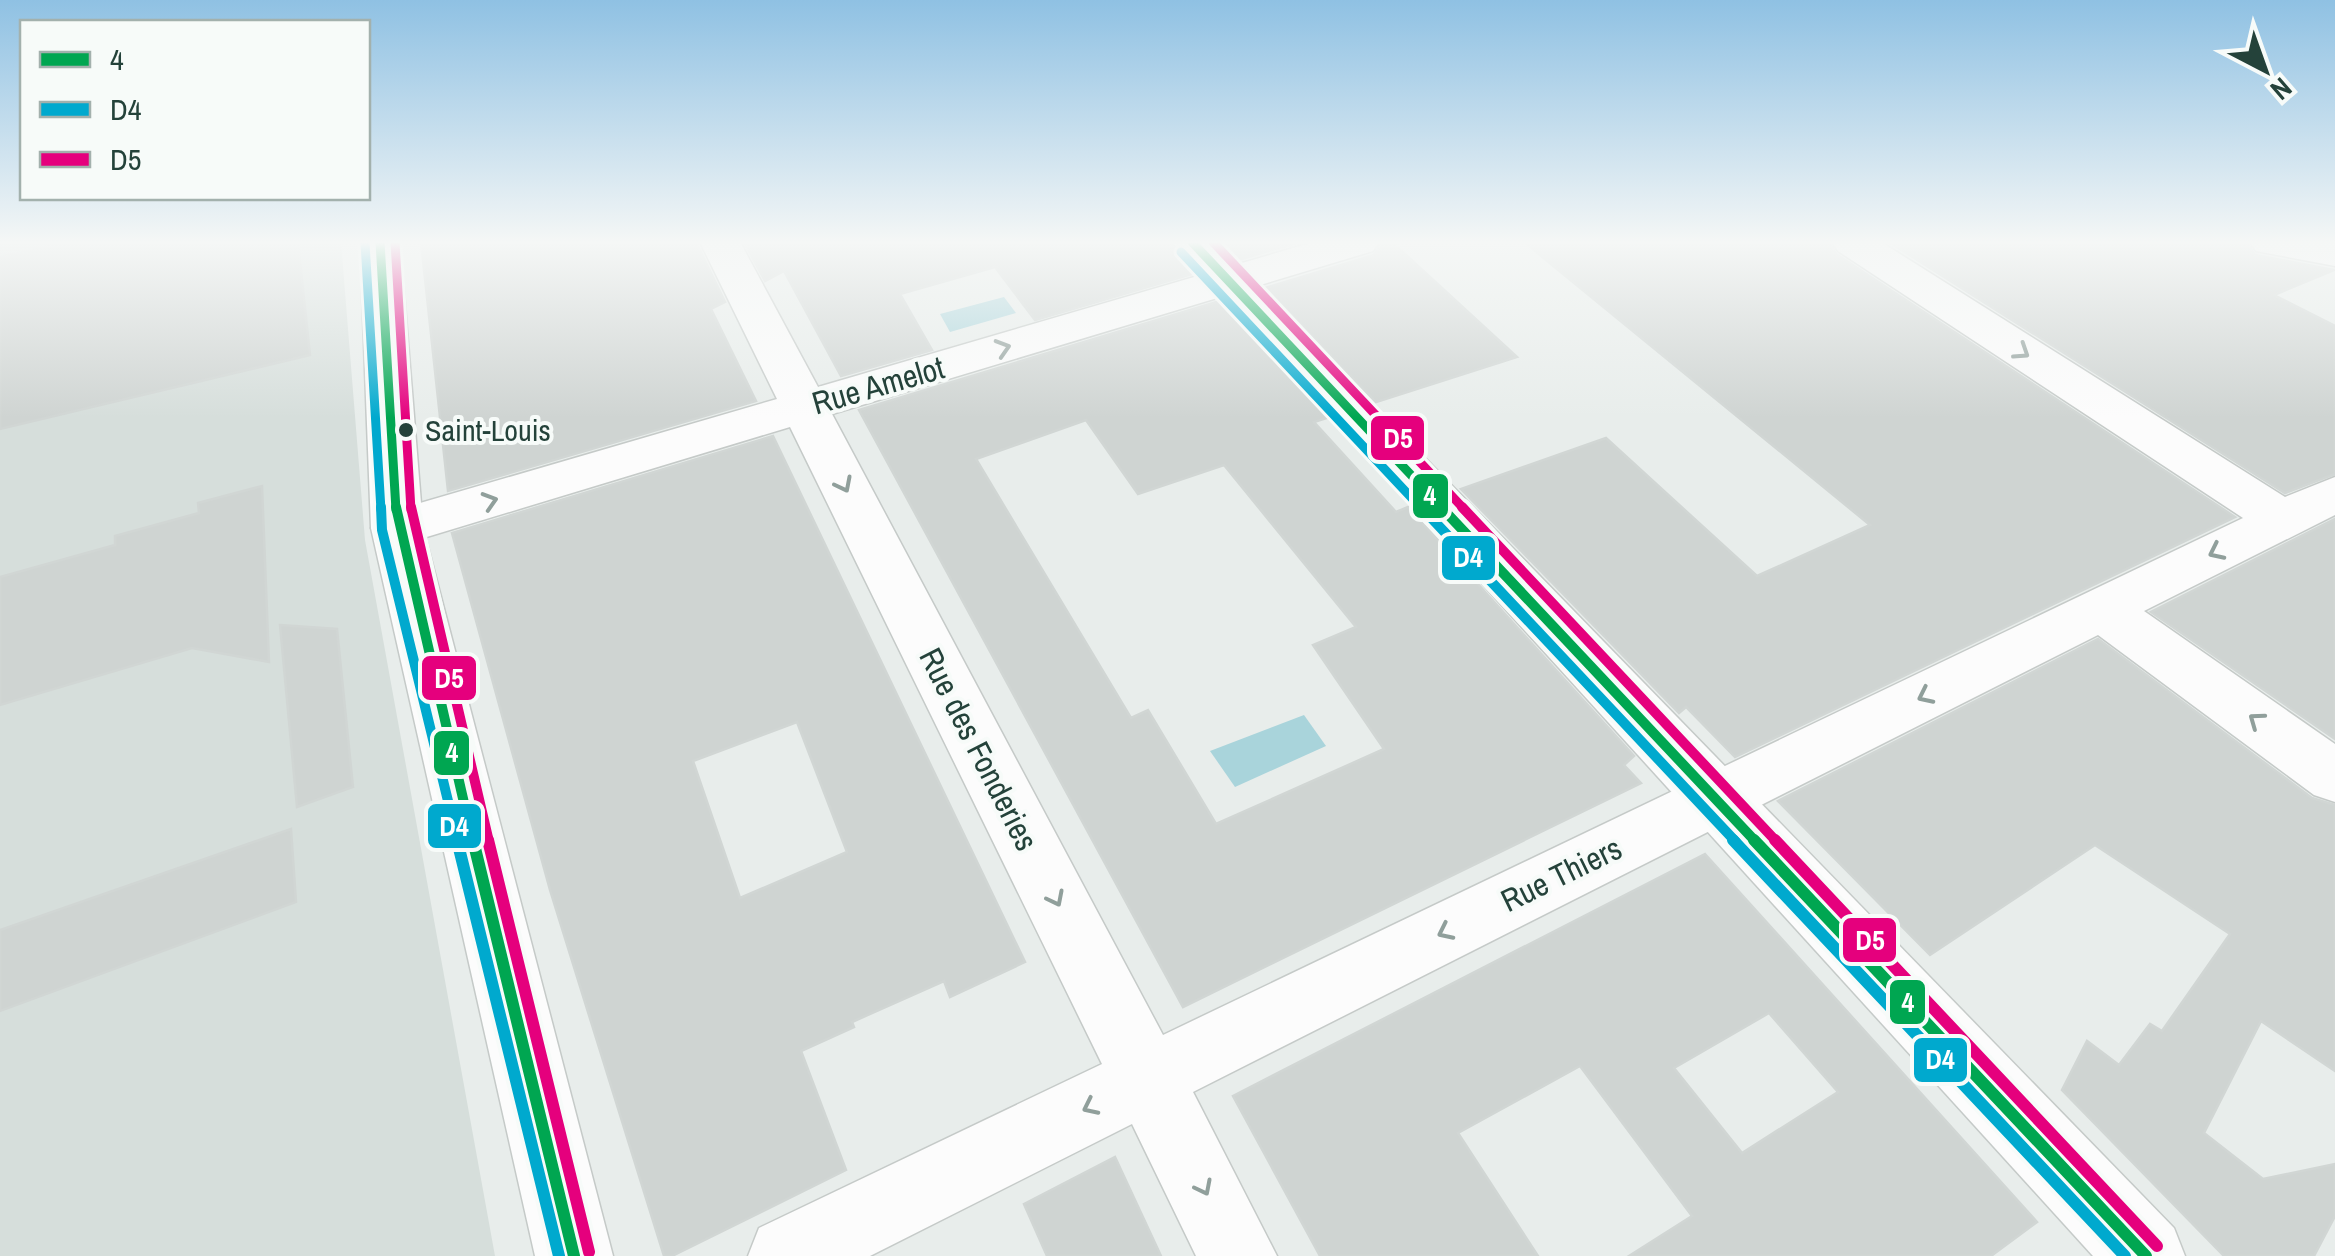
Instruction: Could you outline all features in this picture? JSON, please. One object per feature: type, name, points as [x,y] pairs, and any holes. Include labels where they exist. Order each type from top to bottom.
[{"type":"street","points":[[383,301],[397,528],[574,1256]]},
{"type":"street","name":"Rue des Fonderies","points":[[750,301],[1238,1256]]},
{"type":"street","name":"Rue Amelot","points":[[397,528],[804,407],[1101,301]]},
{"type":"street","points":[[1245,301],[2146,1256]]},
{"type":"street","points":[[1953,301],[2309,507]]},
{"type":"street","name":"Rue Thiers","points":[[787,1256],[2309,507]]},
{"type":"street","points":[[2101,609],[2335,777]]},
{"type":"shaded area","points":[[0,301],[346,301],[365,540],[495,1256],[0,1256]]},
{"type":"water","points":[[990,301],[1007,301],[1016,313],[950,332],[940,314]]},
{"type":"water","points":[[1304,715],[1326,746],[1235,787],[1210,751]]},
{"type":"building","points":[[0,301],[304,301],[310,355],[0,429]]},
{"type":"building","points":[[427,301],[724,301],[711,309],[756,401],[448,491]]},
{"type":"building","points":[[800,301],[904,301],[932,350],[841,376]]},
{"type":"building","points":[[1020,301],[1101,301],[1035,320]]},
{"type":"building","points":[[1220,301],[1327,418],[1314,422],[1396,512],[1408,507],[1634,756],[1624,765],[1641,783],[1183,1007],[859,410]],"holes":[[[1086,420],[1138,494],[1224,465],[1356,627],[1313,645],[1384,749],[1216,824],[1148,710],[1131,718],[976,459]]]},
{"type":"building","points":[[1277,301],[1456,301],[1517,357],[1376,402]]},
{"type":"building","points":[[1596,301],[1907,301],[2235,517],[1735,757],[1686,707],[1679,713],[1461,489],[1606,438],[1757,576],[1870,525]]},
{"type":"building","points":[[1981,301],[2285,301],[2335,326],[2335,474],[2285,493]]},
{"type":"building","points":[[773,436],[1025,962],[950,997],[944,981],[852,1022],[854,1027],[801,1051],[846,1170],[672,1256],[664,1256],[550,890],[452,533]],"holes":[[[797,722],[847,852],[740,898],[693,761]]]},
{"type":"building","points":[[262,486],[269,662],[192,648],[0,705],[0,577],[115,545],[115,536],[199,513],[198,503]]},
{"type":"building","points":[[2335,519],[2335,739],[2151,612]]},
{"type":"building","points":[[280,625],[337,629],[353,787],[297,807]]},
{"type":"building","points":[[2098,639],[2312,798],[2335,805],[2335,1071],[2261,1021],[2204,1133],[2263,1179],[2335,1164],[2335,1216],[2314,1256],[2224,1256],[2062,1090],[2087,1041],[2119,1065],[2150,1024],[2162,1031],[2230,934],[2095,845],[1930,955],[1778,801]]},
{"type":"building","points":[[291,829],[296,902],[0,1011],[0,930]]},
{"type":"building","points":[[1705,854],[2037,1222],[1991,1256],[1629,1256],[1692,1216],[1580,1066],[1458,1133],[1538,1256],[1320,1256],[1233,1096]],"holes":[[[1769,1013],[1838,1092],[1742,1153],[1674,1068]]]},
{"type":"building","points":[[1115,1157],[1161,1256],[1047,1256],[1024,1204]]},
{"type":"transit line","name":"D4","points":[[368,301],[382,530],[559,1256]]},
{"type":"transit line","name":"4","points":[[383,301],[397,528],[574,1256]]},
{"type":"transit line","name":"D5","points":[[399,301],[412,526],[589,1252]]},
{"type":"transit line","name":"D4","points":[[1227,301],[2125,1256]]},
{"type":"transit line","name":"4","points":[[1247,301],[2146,1256]]},
{"type":"transit line","name":"D5","points":[[1268,301],[2157,1246]]},
{"type":"place","name":"Saint-Louis","points":[[406,430]]}]
